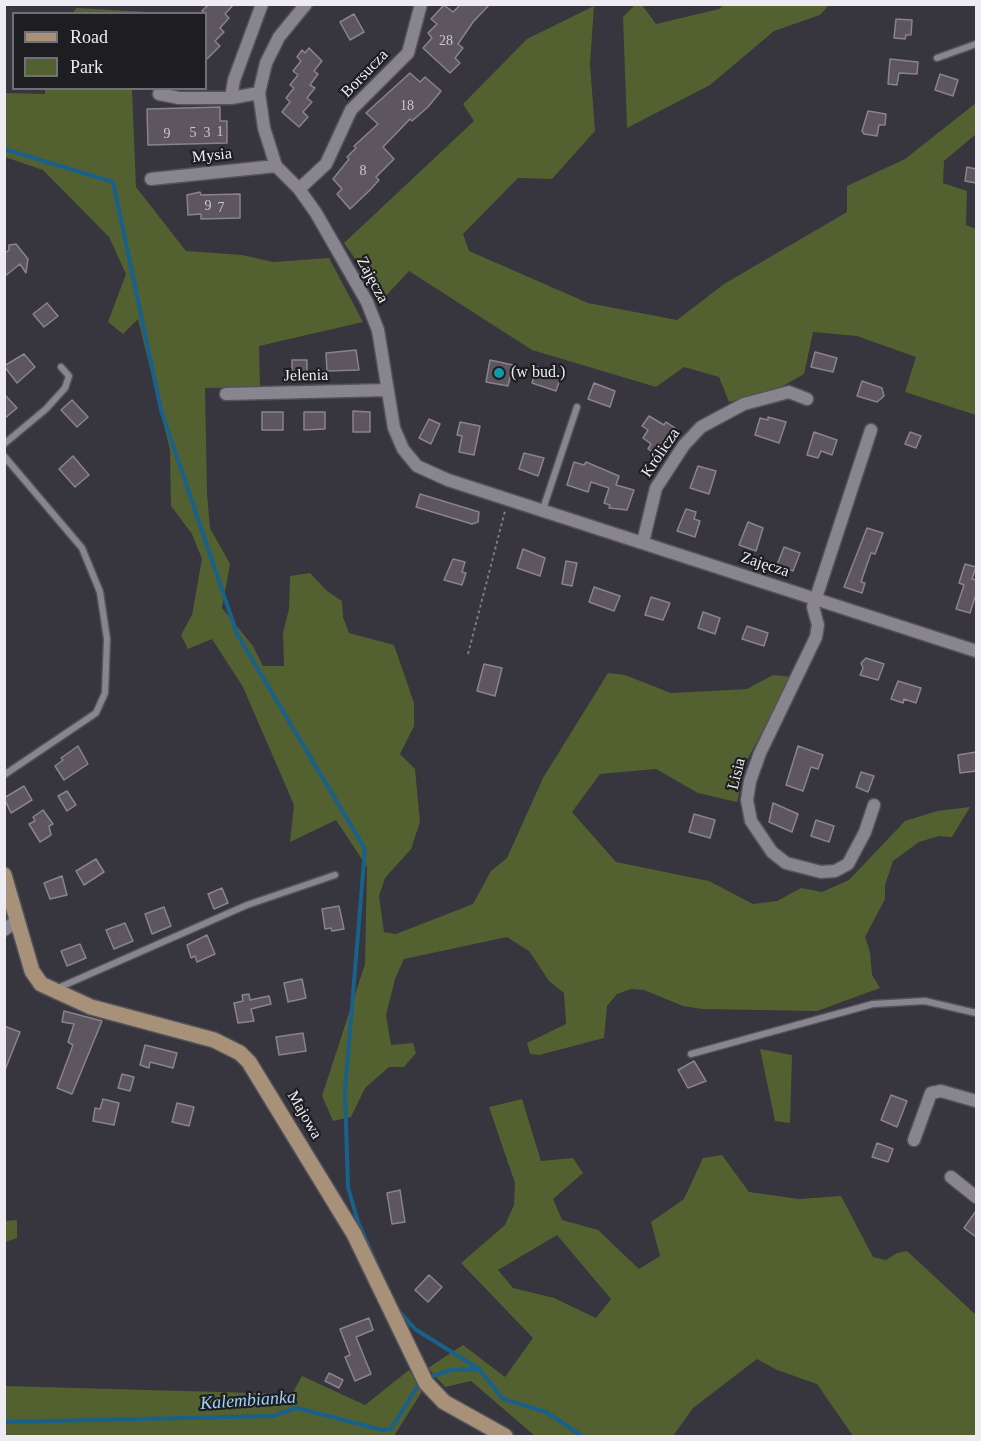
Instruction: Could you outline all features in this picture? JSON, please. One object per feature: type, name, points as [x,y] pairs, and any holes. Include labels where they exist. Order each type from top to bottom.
[{"type":"street","points":[[231,98],[234,80],[261,4]]},
{"type":"street","name":"Borsucza","points":[[299,189],[327,164],[351,110],[408,53],[418,18],[418,5]]},
{"type":"street","name":"Zajęcza","points":[[301,6],[273,47],[263,71],[259,93],[264,128],[276,166],[299,189],[316,213],[367,302],[378,330],[387,390],[399,441],[417,466],[435,475],[976,651]]},
{"type":"street","points":[[159,94],[179,98],[231,98],[259,93]]},
{"type":"street","name":"Mysia","points":[[151,179],[276,166]]},
{"type":"street","name":"Jelenia","points":[[226,394],[387,390]]},
{"type":"street","name":"Królicza","points":[[643,542],[656,488],[684,445],[701,427],[744,404],[789,392],[807,399]]},
{"type":"street","points":[[815,599],[872,430]]},
{"type":"street","name":"Lisia","points":[[815,599],[813,607],[818,625],[816,637],[763,744],[750,781],[747,800],[751,821],[772,852],[786,863],[809,871],[835,871],[848,864],[857,852],[874,805]]},
{"type":"street","name":"Majowa","points":[[4,875],[32,971],[41,984],[52,991],[92,1006],[214,1040],[240,1053],[249,1062],[354,1234],[424,1380],[444,1402],[505,1437]]},
{"type":"street","points":[[4,930],[18,920]]},
{"type":"street","points":[[914,1140],[931,1093],[941,1091],[976,1101]]},
{"type":"street","points":[[951,1177],[976,1197]]},
{"type":"lane","points":[[937,58],[976,44]]},
{"type":"lane","points":[[4,444],[46,409],[65,388],[69,376],[60,367]]},
{"type":"lane","points":[[543,509],[577,407]]},
{"type":"lane","points":[[4,456],[82,548],[100,592],[107,639],[105,693],[96,713],[4,775]]},
{"type":"lane","points":[[52,991],[248,905],[335,875]]},
{"type":"lane","points":[[691,1054],[873,1004],[925,1001],[976,1013]]},
{"type":"path","points":[[468,654],[508,498]]},
{"type":"green space","points":[[635,5],[642,5],[656,24],[719,9],[724,5],[829,5],[820,15],[774,31],[710,85],[627,128],[623,17]]},
{"type":"green space","points":[[594,6],[590,64],[595,131],[552,179],[518,178],[463,234],[469,251],[588,303],[677,320],[724,284],[847,212],[847,186],[905,159],[976,103],[976,134],[944,161],[943,183],[967,191],[966,225],[976,229],[976,415],[905,392],[916,357],[857,336],[813,332],[804,374],[776,390],[729,402],[719,377],[684,367],[656,387],[532,350],[409,271],[383,299],[344,243],[474,121],[463,104],[527,39]]},
{"type":"green space","points":[[76,8],[149,12],[74,12]]},
{"type":"green space","points":[[45,90],[132,90],[136,187],[186,251],[242,255],[273,262],[329,258],[363,322],[259,346],[260,387],[205,388],[207,494],[210,528],[230,564],[222,608],[253,646],[263,666],[284,666],[283,633],[289,609],[290,576],[310,573],[327,591],[342,601],[343,617],[349,633],[394,645],[414,703],[414,726],[400,754],[415,769],[420,822],[411,849],[385,878],[379,896],[384,932],[396,934],[473,904],[491,871],[507,858],[543,778],[608,673],[625,675],[671,693],[747,689],[773,675],[792,677],[747,760],[737,802],[698,793],[656,769],[600,774],[572,812],[616,862],[709,881],[753,904],[777,901],[801,888],[822,892],[849,880],[905,821],[937,811],[970,807],[952,837],[939,836],[919,842],[893,861],[885,885],[885,899],[865,937],[870,952],[872,975],[880,988],[817,1011],[702,1009],[683,1006],[644,990],[631,989],[617,994],[607,1006],[604,1038],[539,1055],[530,1054],[527,1043],[566,1024],[564,993],[549,981],[529,951],[507,937],[404,959],[395,979],[386,1015],[391,1045],[413,1043],[416,1053],[404,1067],[389,1067],[365,1088],[351,1117],[333,1121],[322,1096],[365,964],[367,867],[336,820],[290,842],[294,805],[243,687],[212,639],[188,649],[181,635],[192,615],[202,559],[192,534],[171,506],[170,450],[138,319],[123,334],[108,322],[126,274],[109,237],[43,170],[5,157],[5,93],[45,94]]},
{"type":"green space","points":[[760,1049],[792,1055],[790,1123],[775,1121]]},
{"type":"green space","points":[[522,1099],[541,1161],[573,1158],[583,1173],[553,1199],[562,1220],[598,1230],[639,1269],[660,1256],[651,1222],[684,1199],[703,1158],[722,1155],[749,1192],[799,1199],[841,1196],[873,1257],[886,1260],[897,1253],[907,1251],[976,1315],[976,1436],[853,1436],[817,1384],[777,1370],[757,1359],[693,1408],[673,1436],[535,1436],[471,1381],[445,1387],[428,1368],[463,1345],[505,1377],[533,1338],[461,1263],[505,1225],[514,1205],[515,1183],[489,1107]],"holes":[[[557,1235],[611,1299],[596,1318],[554,1298],[513,1288],[498,1270]]]},
{"type":"green space","points":[[17,1220],[17,1238],[5,1242],[5,1221]]},
{"type":"green space","points":[[409,1370],[423,1390],[394,1436],[5,1436],[5,1386],[292,1394],[302,1376],[365,1405]]},
{"type":"building","points":[[209,4],[234,4],[225,14],[229,18],[220,28],[224,32],[215,41],[220,46],[207,59],[207,12],[202,11]]},
{"type":"building","points":[[461,4],[490,4],[473,22],[458,44],[463,48],[455,58],[460,63],[450,73],[423,48],[432,38],[428,33],[437,24],[431,19],[444,5],[453,12]]},
{"type":"building","points":[[354,14],[364,32],[350,40],[340,22]]},
{"type":"building","points":[[896,19],[912,20],[911,35],[906,35],[905,39],[894,38]]},
{"type":"building","points":[[309,48],[322,61],[314,71],[318,74],[310,85],[315,88],[307,98],[312,102],[303,112],[308,117],[299,127],[282,112],[290,102],[286,98],[294,88],[290,85],[298,75],[293,71],[301,61],[297,57],[302,50],[305,53]]},
{"type":"building","points":[[890,59],[918,62],[917,74],[899,73],[897,85],[888,84]]},
{"type":"building","points":[[410,73],[420,82],[425,77],[441,91],[428,107],[412,121],[410,119],[383,147],[394,159],[376,177],[379,180],[350,209],[337,194],[342,189],[333,179],[349,159],[347,157],[356,148],[354,146],[378,124],[366,113]]},
{"type":"building","points":[[940,74],[958,80],[953,96],[935,90]]},
{"type":"building","points":[[220,107],[220,121],[227,121],[227,143],[148,145],[147,109]]},
{"type":"building","points":[[868,111],[886,114],[885,125],[879,125],[877,136],[864,134],[862,131]]},
{"type":"building","points":[[967,167],[976,169],[976,183],[965,181]]},
{"type":"building","points":[[200,192],[201,195],[240,194],[240,218],[201,219],[201,214],[188,215],[187,195]]},
{"type":"building","points":[[16,244],[28,259],[26,273],[20,264],[4,277],[4,254],[9,250],[9,245]]},
{"type":"building","points":[[47,303],[58,316],[44,327],[33,314]]},
{"type":"building","points":[[356,350],[359,370],[327,371],[326,353]]},
{"type":"building","points":[[815,352],[837,358],[833,372],[811,367]]},
{"type":"building","points":[[24,354],[35,367],[17,383],[4,366]]},
{"type":"building","points":[[292,360],[307,360],[307,374],[292,374]]},
{"type":"building","name":"(w bud.)","points":[[490,360],[513,365],[508,386],[486,382]]},
{"type":"building","points":[[537,367],[561,376],[556,391],[532,383]]},
{"type":"building","points":[[862,381],[882,388],[884,396],[877,402],[857,396]]},
{"type":"building","points":[[594,383],[615,391],[610,407],[588,399]]},
{"type":"building","points":[[4,394],[17,408],[4,419]]},
{"type":"building","points":[[72,400],[88,417],[77,427],[61,410]]},
{"type":"building","points":[[353,411],[370,412],[370,432],[353,432]]},
{"type":"building","points":[[262,412],[283,412],[283,430],[262,430]]},
{"type":"building","points":[[304,412],[325,412],[325,429],[304,430]]},
{"type":"building","points":[[649,416],[664,425],[666,422],[675,428],[657,455],[648,449],[651,444],[643,438],[648,430],[642,426]]},
{"type":"building","points":[[768,417],[786,422],[779,443],[755,435],[760,418],[768,420]]},
{"type":"building","points":[[429,419],[440,424],[431,444],[419,438]]},
{"type":"building","points":[[460,422],[480,426],[474,455],[459,452],[462,436],[457,435]]},
{"type":"building","points":[[814,432],[837,440],[832,455],[821,451],[818,458],[807,455]]},
{"type":"building","points":[[910,432],[921,436],[916,448],[905,444]]},
{"type":"building","points":[[524,453],[544,458],[538,476],[519,469]]},
{"type":"building","points":[[73,456],[89,475],[75,487],[59,469]]},
{"type":"building","points":[[574,462],[584,465],[586,462],[619,476],[616,485],[634,490],[627,510],[609,508],[610,505],[604,503],[609,488],[591,482],[588,492],[567,485]]},
{"type":"building","points":[[698,466],[716,471],[709,494],[690,488]]},
{"type":"building","points":[[420,494],[479,512],[478,522],[472,524],[416,507]]},
{"type":"building","points":[[686,509],[696,512],[694,519],[700,521],[695,537],[677,531]]},
{"type":"building","points":[[748,522],[763,528],[756,551],[739,545]]},
{"type":"building","points":[[867,528],[883,533],[875,554],[871,553],[861,582],[865,583],[862,593],[844,587]]},
{"type":"building","points":[[784,547],[800,553],[793,571],[777,565]]},
{"type":"building","points":[[523,549],[545,558],[540,576],[517,568]]},
{"type":"building","points":[[453,559],[465,562],[462,572],[466,573],[462,585],[444,580]]},
{"type":"building","points":[[566,561],[577,563],[572,586],[562,584]]},
{"type":"building","points":[[965,564],[976,567],[972,579],[976,580],[976,594],[970,613],[956,609],[964,585],[959,583]]},
{"type":"building","points":[[594,587],[620,596],[614,611],[589,602]]},
{"type":"building","points":[[651,597],[670,603],[663,620],[645,615]]},
{"type":"building","points":[[703,612],[720,618],[715,634],[698,628]]},
{"type":"building","points":[[747,626],[768,633],[764,646],[742,639]]},
{"type":"building","points":[[866,658],[884,664],[878,680],[860,675],[863,668],[861,663]]},
{"type":"building","points":[[484,664],[502,668],[495,696],[477,691]]},
{"type":"building","points":[[898,681],[921,688],[916,703],[904,699],[903,703],[891,699]]},
{"type":"building","points":[[78,746],[88,764],[64,780],[55,766],[63,760],[61,758]]},
{"type":"building","points":[[798,746],[823,755],[818,769],[811,767],[803,791],[786,785]]},
{"type":"building","points":[[976,752],[976,771],[960,773],[958,755]]},
{"type":"building","points":[[861,772],[874,776],[868,792],[856,787]]},
{"type":"building","points":[[24,786],[32,800],[11,813],[4,798]]},
{"type":"building","points":[[67,791],[76,805],[67,811],[58,796]]},
{"type":"building","points":[[773,803],[798,814],[792,832],[769,822]]},
{"type":"building","points":[[43,810],[53,824],[49,826],[51,835],[40,842],[29,824],[35,821],[33,817]]},
{"type":"building","points":[[694,814],[715,820],[710,838],[689,832]]},
{"type":"building","points":[[816,820],[834,826],[829,842],[811,836]]},
{"type":"building","points":[[96,859],[104,872],[84,885],[76,871]]},
{"type":"building","points":[[62,876],[67,895],[50,899],[44,883]]},
{"type":"building","points":[[222,888],[228,903],[214,909],[208,894]]},
{"type":"building","points":[[339,906],[344,929],[332,931],[331,928],[325,929],[322,909]]},
{"type":"building","points":[[164,907],[171,926],[152,934],[145,914]]},
{"type":"building","points":[[125,923],[133,941],[114,949],[106,930]]},
{"type":"building","points":[[207,935],[215,954],[197,962],[195,956],[191,958],[187,945]]},
{"type":"building","points":[[80,944],[86,958],[67,966],[61,951]]},
{"type":"building","points":[[302,979],[306,998],[288,1002],[284,983]]},
{"type":"building","points":[[249,994],[250,1000],[269,996],[271,1004],[251,1009],[254,1021],[238,1023],[234,1003],[243,1001],[242,995]]},
{"type":"building","points":[[64,1011],[102,1021],[72,1094],[57,1088],[73,1045],[68,1042],[74,1024],[62,1022]]},
{"type":"building","points":[[4,1026],[20,1032],[5,1070],[4,1070]]},
{"type":"building","points":[[303,1033],[306,1051],[279,1055],[276,1037]]},
{"type":"building","points":[[145,1045],[177,1053],[173,1068],[150,1062],[149,1068],[140,1065]]},
{"type":"building","points":[[694,1061],[706,1081],[688,1088],[678,1070]]},
{"type":"building","points":[[122,1074],[134,1077],[130,1091],[118,1088]]},
{"type":"building","points":[[891,1095],[907,1101],[897,1127],[881,1120]]},
{"type":"building","points":[[103,1099],[119,1103],[114,1125],[93,1121],[95,1108],[100,1109]]},
{"type":"building","points":[[177,1103],[194,1107],[189,1126],[172,1122]]},
{"type":"building","points":[[877,1143],[893,1149],[888,1162],[872,1157]]},
{"type":"building","points":[[400,1190],[405,1222],[392,1224],[387,1193]]},
{"type":"building","points":[[976,1211],[976,1237],[964,1228]]},
{"type":"building","points":[[429,1275],[442,1287],[428,1302],[415,1290]]},
{"type":"building","points":[[369,1318],[373,1330],[356,1337],[371,1374],[355,1381],[345,1357],[350,1355],[340,1329]]},
{"type":"building","points":[[329,1373],[343,1380],[339,1388],[325,1381]]},
{"type":"waterway","points":[[4,149],[113,182],[161,410],[237,634],[365,849],[345,1091],[348,1187],[358,1222],[382,1276]]},
{"type":"waterway","points":[[398,1310],[415,1329],[479,1369]]},
{"type":"waterway","name":"Kalembianka","points":[[427,1378],[451,1370],[479,1369],[503,1399],[546,1412],[582,1436]]},
{"type":"waterway","name":"Kalembianka","points":[[4,1422],[273,1416],[297,1408],[382,1430],[391,1429],[420,1382]]},
{"type":"place","name":"(w bud.)","points":[[499,373]]}]
